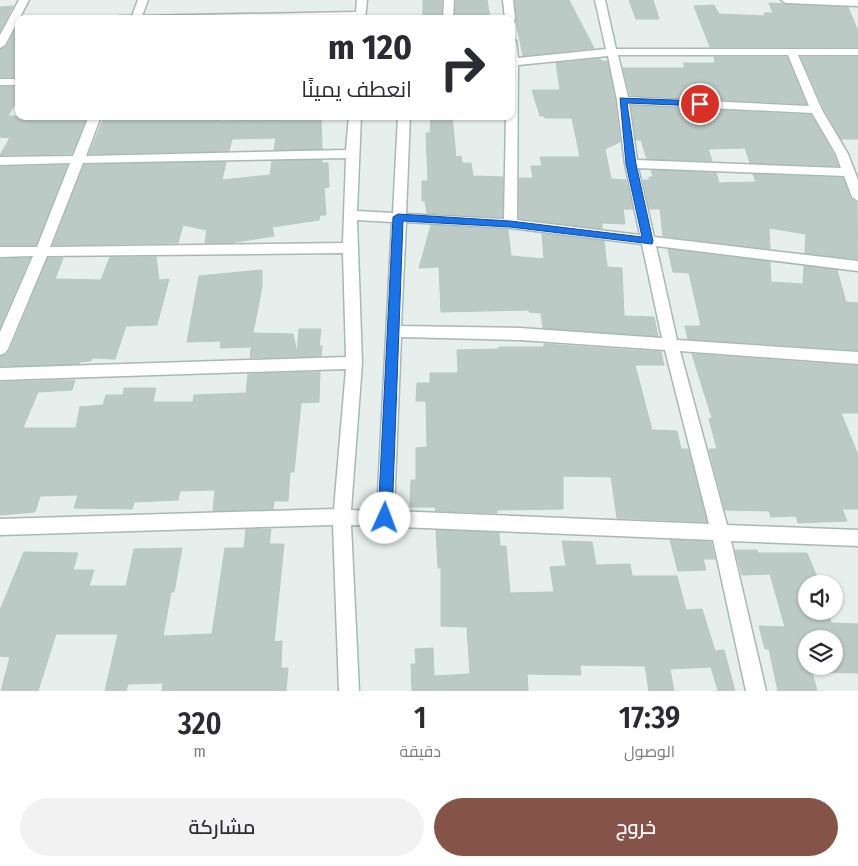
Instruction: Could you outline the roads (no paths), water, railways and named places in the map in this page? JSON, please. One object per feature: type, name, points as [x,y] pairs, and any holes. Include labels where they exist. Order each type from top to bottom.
[{"type":"street","points":[[18,15],[24,0]]},
{"type":"street","points":[[137,15],[143,0]]},
{"type":"street","points":[[361,15],[362,0]]},
{"type":"street","points":[[448,15],[449,0]]},
{"type":"street","points":[[508,0],[510,15]]},
{"type":"street","points":[[600,0],[623,100],[631,164],[671,344],[720,532],[756,691]]},
{"type":"street","points":[[786,0],[858,4]]},
{"type":"street","points":[[0,45],[15,22]]},
{"type":"street","points":[[515,62],[612,52],[858,52]]},
{"type":"street","points":[[792,53],[816,110],[830,131],[850,172],[858,197]]},
{"type":"street","points":[[0,82],[15,82]]},
{"type":"street","points":[[623,100],[816,110]]},
{"type":"street","points":[[0,349],[42,252],[93,120]]},
{"type":"street","points":[[349,691],[342,516],[354,363],[350,215],[355,120]]},
{"type":"street","points":[[385,518],[404,120]]},
{"type":"street","points":[[510,224],[512,120]]},
{"type":"street","points":[[0,161],[352,154]]},
{"type":"street","points":[[631,164],[850,172]]},
{"type":"street","points":[[350,215],[510,224],[858,266]]},
{"type":"street","points":[[0,252],[350,248]]},
{"type":"street","points":[[393,331],[520,334],[858,358]]},
{"type":"street","points":[[0,374],[354,363]]},
{"type":"street","points":[[0,527],[342,516],[858,538]]}]
